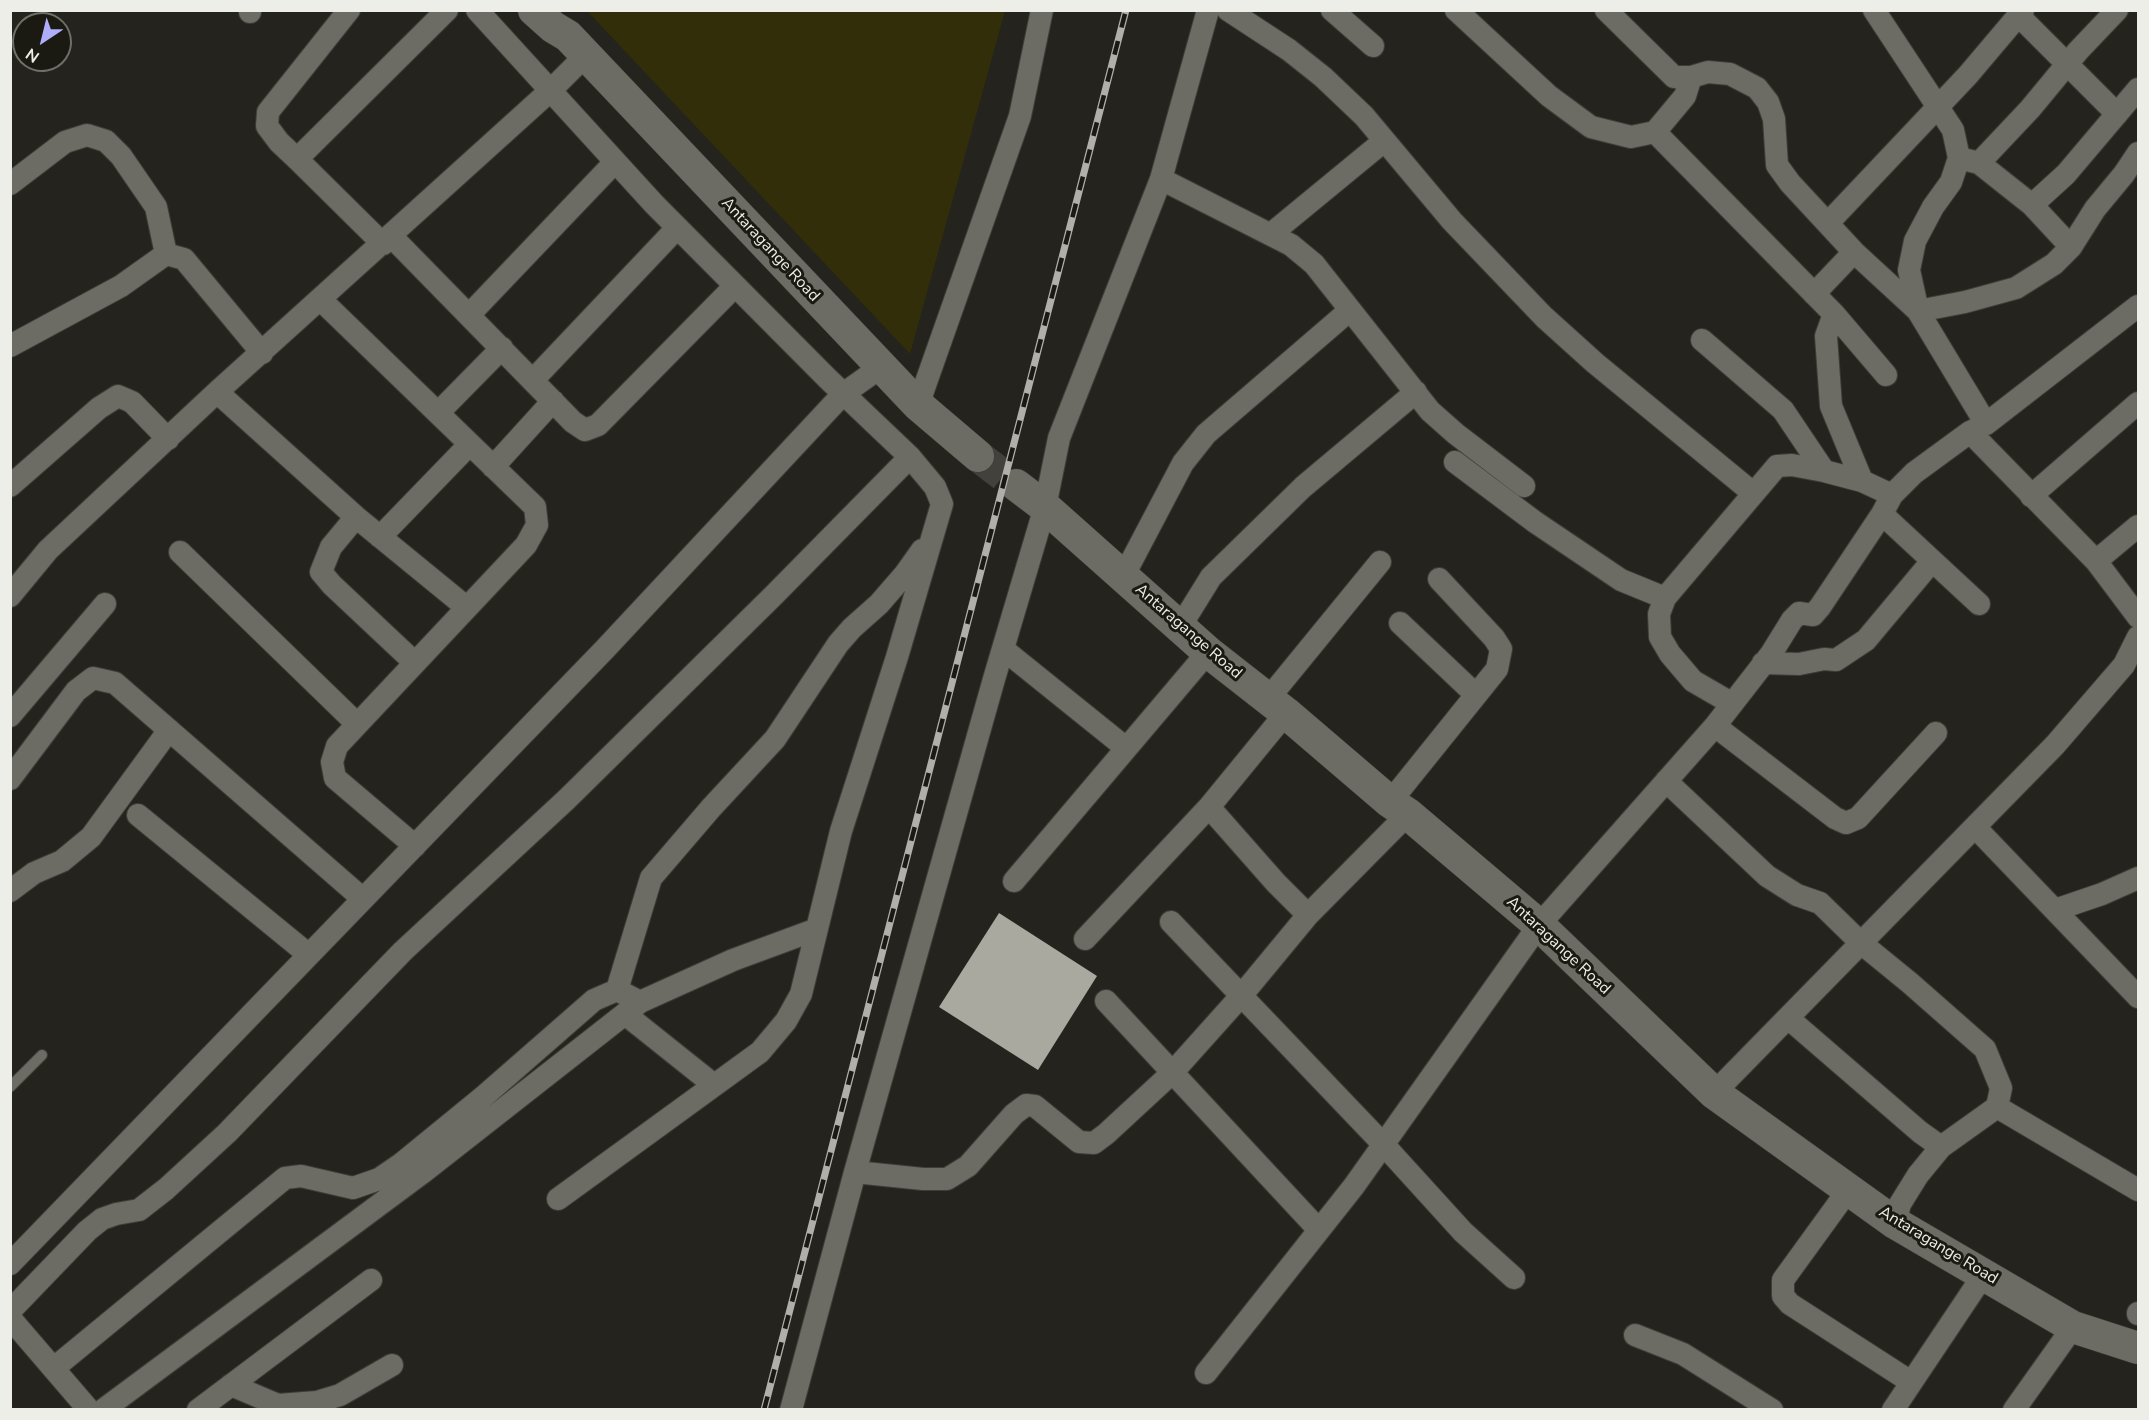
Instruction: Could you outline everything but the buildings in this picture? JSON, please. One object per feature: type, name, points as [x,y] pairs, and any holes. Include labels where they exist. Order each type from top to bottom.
[{"type":"street","points":[[349,10],[268,112],[267,126],[279,142],[469,315],[553,401],[585,430],[598,425],[735,286]]},
{"type":"street","points":[[297,159],[447,10]]},
{"type":"street","points":[[477,10],[677,228],[843,394],[910,457],[935,487],[942,504],[897,657],[841,831],[801,994],[786,1021],[760,1052],[558,1199]]},
{"type":"street","name":"Antaragange Road","points":[[534,10],[553,27],[573,34],[881,367],[918,405],[978,456]]},
{"type":"street","points":[[918,405],[1020,116],[1042,10]]},
{"type":"street","points":[[791,1410],[855,1172],[1045,507],[1059,438],[1161,180],[1208,10]]},
{"type":"street","points":[[1228,10],[1289,50],[1323,77],[1364,116],[1452,221],[1544,317],[1595,363],[1753,493]]},
{"type":"street","points":[[1332,10],[1373,46]]},
{"type":"street","points":[[1456,10],[1549,96],[1591,127],[1630,137],[1655,132],[1685,96],[1691,77]]},
{"type":"street","points":[[1606,10],[1674,77],[1691,77],[1708,72],[1730,74],[1757,88],[1768,102],[1774,119],[1777,165],[1790,183],[1854,252],[1918,311]]},
{"type":"street","points":[[1874,10],[1953,130],[1969,161],[2032,205],[2071,247]]},
{"type":"street","points":[[2117,10],[2030,109],[1969,161],[1951,182],[1933,207],[1915,242],[1909,270],[1918,311],[1978,428],[2031,496],[2096,561],[2139,617]]},
{"type":"street","points":[[1828,223],[2021,13],[2117,114]]},
{"type":"street","points":[[10,596],[48,550],[217,392],[551,90],[573,34]]},
{"type":"street","points":[[2032,205],[2066,174],[2139,89]]},
{"type":"street","points":[[1655,132],[1834,314],[1886,375]]},
{"type":"street","points":[[10,184],[65,142],[87,135],[106,141],[121,156],[156,207],[166,254]]},
{"type":"street","points":[[1271,234],[1384,141]]},
{"type":"street","points":[[1918,311],[1965,302],[2016,288],[2054,264],[2071,247],[2095,209],[2139,153]]},
{"type":"street","points":[[469,315],[615,162]]},
{"type":"street","points":[[1161,180],[1271,234],[1291,245],[1314,264],[1431,411],[1456,434],[1524,486]]},
{"type":"street","points":[[532,380],[677,228]]},
{"type":"street","points":[[1814,294],[1854,252]]},
{"type":"street","points":[[10,346],[121,286],[166,254]]},
{"type":"street","points":[[166,254],[184,259],[262,353]]},
{"type":"street","points":[[321,300],[535,507],[537,525],[526,545],[356,723],[337,746],[332,762],[335,778],[415,846]]},
{"type":"street","points":[[1206,1373],[1319,1230],[1383,1144],[1539,925],[1715,726],[1763,663],[1792,620],[1799,613],[1813,615],[1820,607],[1887,504],[1914,472],[1978,428],[2139,306]]},
{"type":"street","points":[[1124,577],[1183,463],[1206,434],[1350,310]]},
{"type":"street","points":[[1834,314],[1826,336],[1831,406],[1862,481],[1887,504],[1932,561],[1979,604]]},
{"type":"street","points":[[1702,340],[1783,410],[1824,471]]},
{"type":"street","points":[[438,413],[502,348]]},
{"type":"street","points":[[10,1264],[605,649],[843,394],[881,367]]},
{"type":"street","points":[[217,392],[356,517],[466,607]]},
{"type":"street","points":[[1180,627],[1211,577],[1303,487],[1416,392]]},
{"type":"street","points":[[10,486],[99,408],[118,396],[132,402],[168,439]]},
{"type":"street","points":[[493,467],[553,401]]},
{"type":"street","points":[[2031,496],[2139,403]]},
{"type":"street","points":[[380,537],[470,444]]},
{"type":"street","points":[[10,1311],[102,1219],[139,1210],[228,1133],[404,951],[567,799],[910,457]]},
{"type":"street","points":[[1455,462],[1535,522],[1621,580],[1665,598]]},
{"type":"street","points":[[1731,704],[1693,681],[1670,654],[1660,637],[1659,615],[1665,598],[1777,466],[1792,465],[1862,481]]},
{"type":"street","name":"Antaragange Road","points":[[1016,485],[1045,507],[1208,652],[1277,706],[1539,925],[1714,1093],[1894,1223],[2073,1327],[2139,1348]]},
{"type":"street","points":[[356,517],[331,547],[321,572],[414,662]]},
{"type":"street","points":[[2096,561],[2139,526]]},
{"type":"street","points":[[54,1368],[285,1179],[301,1176],[353,1188],[379,1179],[401,1164],[483,1097],[594,1000],[617,990],[651,878],[711,808],[775,739],[838,644],[879,604],[905,574],[933,534]]},
{"type":"street","points":[[180,552],[356,723]]},
{"type":"street","points":[[1763,663],[1799,664],[1824,659],[1836,660],[1866,640],[1932,561]]},
{"type":"street","points":[[1085,939],[1209,807],[1277,706],[1380,562]]},
{"type":"street","points":[[855,1172],[947,1179],[968,1166],[1014,1114],[1026,1105],[1035,1106],[1079,1142],[1094,1143],[1172,1072],[1241,996],[1399,808],[1475,694],[1497,669],[1501,649],[1494,638],[1439,579]]},
{"type":"street","points":[[10,716],[105,604]]},
{"type":"street","points":[[1400,623],[1475,694]]},
{"type":"street","points":[[1714,1093],[2055,745],[2124,665],[2139,637]]},
{"type":"street","points":[[1003,649],[1126,748]]},
{"type":"street","points":[[1014,881],[1208,652]]},
{"type":"street","points":[[10,779],[76,691],[93,678],[115,683],[363,899]]},
{"type":"street","points":[[1715,726],[1835,818],[1846,823],[1858,818],[1935,733]]},
{"type":"street","points":[[10,891],[34,873],[62,861],[91,837],[169,730]]},
{"type":"street","points":[[1666,781],[1767,876],[1797,895],[1820,903],[1861,943],[1985,1049],[2001,1088],[1997,1107],[1941,1147],[1906,1194],[1894,1223]]},
{"type":"street","points":[[1209,807],[1276,883],[1308,915]]},
{"type":"street","points":[[138,815],[309,955]]},
{"type":"street","points":[[1975,827],[2139,997]]},
{"type":"street","points":[[2055,910],[2139,878]]},
{"type":"street","points":[[1171,922],[1383,1144],[1463,1232],[1514,1278]]},
{"type":"street","points":[[103,1410],[422,1173],[633,1008],[733,960],[816,929]]},
{"type":"street","points":[[617,990],[714,1085]]},
{"type":"street","points":[[1106,1001],[1319,1230]]},
{"type":"street","points":[[1788,1018],[1920,1132],[1941,1147]]},
{"type":"street","points":[[1997,1107],[2139,1190]]},
{"type":"street","points":[[1849,1189],[1783,1280],[1783,1296],[1790,1304],[1911,1382]]},
{"type":"street","points":[[1893,1410],[1984,1274]]},
{"type":"street","points":[[198,1410],[371,1280]]},
{"type":"street","points":[[2014,1410],[2073,1327]]},
{"type":"street","points":[[15,1334],[54,1368],[89,1410]]},
{"type":"street","points":[[1635,1335],[1683,1354],[1769,1409]]},
{"type":"street","points":[[231,1385],[278,1405],[317,1402],[340,1395],[392,1365]]},
{"type":"lane","points":[[10,1087],[42,1055]]},
{"type":"shaded area","points":[[587,11],[1005,11],[910,354]]},
{"type":"tunnel","points":[[978,456],[1016,485]]},
{"type":"railway","points":[[764,1410],[1126,10]]}]
